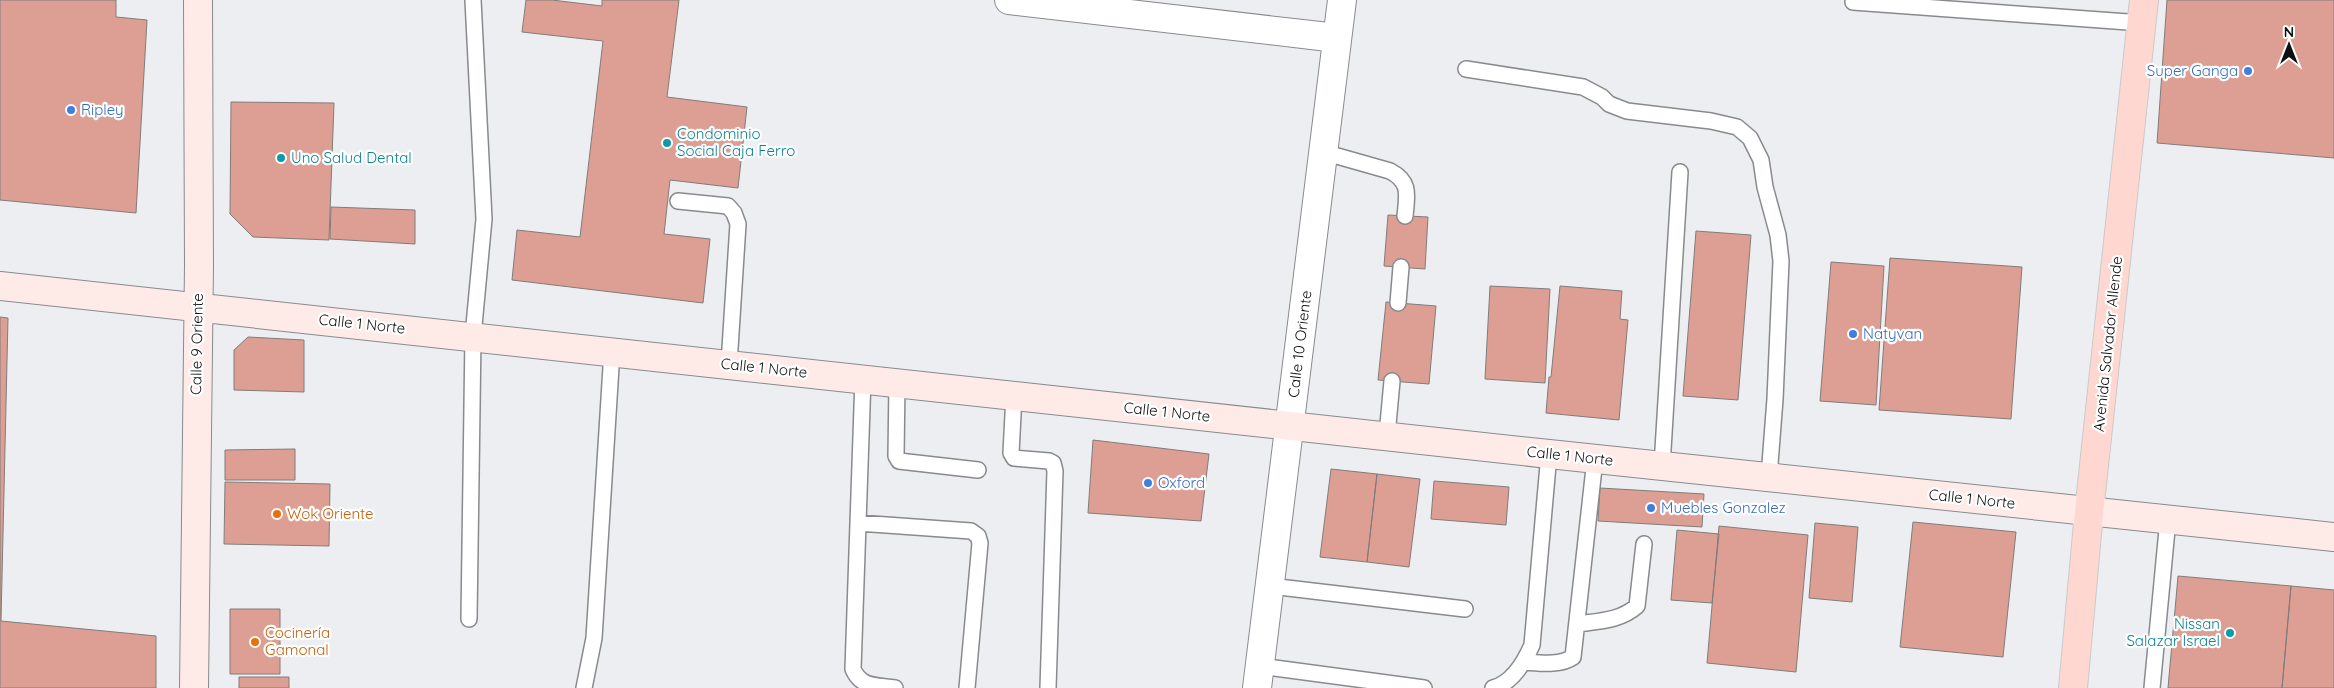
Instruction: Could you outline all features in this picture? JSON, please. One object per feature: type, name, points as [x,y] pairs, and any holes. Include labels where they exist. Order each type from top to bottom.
[{"type":"main road","name":"Calle 9 Oriente","points":[[194,688],[198,0]]},
{"type":"main road","name":"Avenida Salvador Allende","points":[[2073,688],[2089,512],[2143,11]]},
{"type":"main road","name":"Calle 1 Norte","points":[[0,286],[2334,537]]},
{"type":"street","points":[[1009,0],[1337,38]]},
{"type":"street","name":"Calle 10 Oriente","points":[[1258,677],[1342,0]]},
{"type":"lane","points":[[469,619],[473,336],[484,219],[473,0]]},
{"type":"lane","points":[[1852,2],[2143,11]]},
{"type":"lane","points":[[1466,69],[1583,87],[1602,97],[1609,104],[1627,111],[1711,121],[1737,127],[1750,138],[1761,160],[1765,187],[1778,235],[1780,261],[1775,399],[1769,477]]},
{"type":"lane","points":[[1323,152],[1390,171],[1400,177],[1408,192],[1405,216]]},
{"type":"lane","points":[[1662,466],[1680,172]]},
{"type":"lane","points":[[678,201],[728,206],[734,213],[738,224],[729,364]]},
{"type":"lane","points":[[1398,303],[1401,267]]},
{"type":"lane","points":[[584,688],[594,638],[612,352]]},
{"type":"lane","points":[[863,378],[853,669],[857,678],[864,684],[895,688]]},
{"type":"lane","points":[[1387,435],[1392,381]]},
{"type":"lane","points":[[897,382],[896,456],[899,461],[978,470]]},
{"type":"lane","points":[[1014,395],[1011,453],[1014,458],[1049,461],[1053,463],[1055,471],[1048,688]]},
{"type":"lane","points":[[1493,688],[1500,686],[1525,662],[1532,645],[1549,454]]},
{"type":"lane","points":[[1525,662],[1567,661],[1573,657],[1595,459]]},
{"type":"lane","points":[[2152,688],[2168,519]]},
{"type":"lane","points":[[858,524],[971,531],[978,536],[980,543],[968,688]]},
{"type":"lane","points":[[1577,624],[1609,620],[1626,615],[1637,606],[1644,544]]},
{"type":"lane","points":[[1270,586],[1465,609]]},
{"type":"lane","points":[[1258,677],[1424,688]]},
{"type":"building","name":"Ripley","points":[[0,0],[116,0],[116,17],[147,20],[136,213],[0,200]]},
{"type":"building","name":"Condominio Social Caja Ferro","points":[[526,0],[552,0],[602,6],[602,0],[679,0],[667,97],[747,107],[738,188],[670,180],[664,234],[710,239],[703,303],[512,280],[517,230],[580,237],[603,41],[522,32]]},
{"type":"building","name":"Super Ganga","points":[[2167,0],[2334,0],[2334,158],[2157,143]]},
{"type":"building","name":"Uno Salud Dental","points":[[231,102],[334,103],[329,240],[253,237],[230,214]]},
{"type":"building","points":[[331,207],[415,210],[415,244],[330,239]]},
{"type":"building","points":[[1388,215],[1428,217],[1425,269],[1384,266]]},
{"type":"building","points":[[1696,231],[1751,235],[1738,400],[1683,396]]},
{"type":"building","points":[[1890,258],[2022,267],[2011,419],[1879,410]]},
{"type":"building","name":"Natyvan","points":[[1831,262],[1884,266],[1876,405],[1820,401]]},
{"type":"building","points":[[1490,286],[1550,289],[1545,383],[1485,379]]},
{"type":"building","points":[[1560,286],[1622,291],[1620,319],[1628,320],[1619,420],[1546,413]]},
{"type":"building","points":[[1386,302],[1436,306],[1429,384],[1378,380]]},
{"type":"building","points":[[0,317],[8,318],[1,621],[156,636],[156,688],[0,688]]},
{"type":"building","points":[[248,337],[304,340],[304,392],[234,390],[234,350]]},
{"type":"building","name":"Oxford","points":[[1093,440],[1209,454],[1201,521],[1088,513]]},
{"type":"building","points":[[295,449],[295,480],[225,480],[225,450]]},
{"type":"building","points":[[1331,469],[1377,474],[1367,562],[1320,557]]},
{"type":"building","points":[[1377,474],[1420,479],[1409,567],[1367,562]]},
{"type":"building","points":[[1434,481],[1509,487],[1506,525],[1431,519]]},
{"type":"building","name":"Wok Oriente","points":[[225,482],[330,484],[329,546],[224,544]]},
{"type":"building","name":"Muebles Gonzalez","points":[[1600,488],[1704,494],[1702,527],[1598,521]]},
{"type":"building","points":[[1913,522],[2016,532],[2003,657],[1900,647]]},
{"type":"building","points":[[1815,523],[1858,527],[1852,602],[1809,598]]},
{"type":"building","points":[[1719,526],[1808,535],[1796,672],[1707,663]]},
{"type":"building","points":[[1677,530],[1719,534],[1712,603],[1671,600]]},
{"type":"building","name":"Nissan Salazar Israel","points":[[2178,576],[2291,586],[2282,688],[2168,688]]},
{"type":"building","points":[[2291,586],[2334,590],[2334,688],[2282,688]]},
{"type":"building","name":"Cocinería Gamonal","points":[[230,609],[280,609],[280,674],[230,674]]},
{"type":"building","points":[[239,677],[289,677],[289,688],[239,688]]},
{"type":"place","name":"Super Ganga","points":[[2248,71]]},
{"type":"place","name":"Ripley","points":[[71,110]]},
{"type":"place","name":"Condominio Social Caja Ferro","points":[[667,143]]},
{"type":"place","name":"Uno Salud Dental","points":[[281,158]]},
{"type":"place","name":"Natyvan","points":[[1853,334]]},
{"type":"place","name":"Oxford","points":[[1148,483]]},
{"type":"place","name":"Muebles Gonzalez","points":[[1651,508]]},
{"type":"place","name":"Wok Oriente","points":[[277,514]]},
{"type":"place","name":"Nissan Salazar Israel","points":[[2230,633]]},
{"type":"place","name":"Cocinería Gamonal","points":[[255,642]]}]
